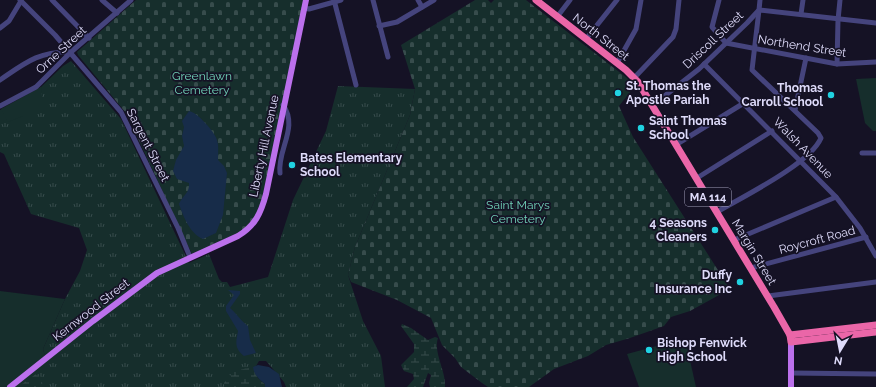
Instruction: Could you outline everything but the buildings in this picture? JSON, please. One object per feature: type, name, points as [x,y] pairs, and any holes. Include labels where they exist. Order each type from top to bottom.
[{"type":"highway","name":"North Street","points":[[536,0],[634,77]]},
{"type":"highway","name":"Margin Street","points":[[634,77],[768,296],[791,339]]},
{"type":"highway","points":[[791,339],[856,331],[876,326]]},
{"type":"highway","points":[[856,331],[876,332]]},
{"type":"main road","name":"Liberty Hill Avenue","points":[[190,257],[245,231],[260,216],[266,194],[283,105],[306,0]]},
{"type":"main road","name":"Kernwood Street","points":[[10,387],[135,288],[157,273],[190,257]]},
{"type":"main road","name":"Margin Street","points":[[791,339],[791,387]]},
{"type":"street","points":[[52,0],[89,38]]},
{"type":"street","points":[[102,0],[117,13]]},
{"type":"street","name":"Orne Street","points":[[0,106],[36,87],[71,52],[89,38],[131,0]]},
{"type":"street","points":[[304,8],[309,9],[341,0]]},
{"type":"street","points":[[372,0],[388,57]]},
{"type":"street","points":[[418,0],[422,7]]},
{"type":"street","points":[[379,26],[397,22],[434,0]]},
{"type":"street","points":[[557,16],[570,0]]},
{"type":"street","points":[[586,39],[617,0]]},
{"type":"street","points":[[617,63],[636,29],[641,0]]},
{"type":"street","points":[[634,77],[673,37],[676,29],[679,0]]},
{"type":"street","points":[[720,0],[711,24],[713,29],[726,43]]},
{"type":"street","name":"Driscoll Street","points":[[653,106],[704,64],[726,43],[759,10],[760,0]]},
{"type":"street","points":[[801,14],[803,0]]},
{"type":"street","points":[[837,64],[840,0]]},
{"type":"street","points":[[0,28],[9,21],[20,1]]},
{"type":"street","name":"Sargent Street","points":[[20,1],[71,52],[114,103],[126,121],[178,228],[190,257]]},
{"type":"street","points":[[334,1],[356,85]]},
{"type":"street","points":[[717,212],[800,161],[821,138],[795,110],[752,70],[759,10],[801,14],[838,20],[876,23]]},
{"type":"street","name":"Northend Street","points":[[726,43],[837,64],[876,62]]},
{"type":"street","points":[[0,80],[39,55],[58,52],[71,52]]},
{"type":"street","points":[[795,110],[806,58]]},
{"type":"street","name":"Walsh Avenue","points":[[704,64],[836,197],[866,237],[876,256]]},
{"type":"street","points":[[676,144],[744,103]]},
{"type":"street","points":[[280,173],[280,157],[290,128],[286,109],[283,105]]},
{"type":"street","points":[[697,178],[772,131]]},
{"type":"street","points":[[862,153],[876,153]]},
{"type":"street","points":[[734,240],[836,197]]},
{"type":"street","name":"Roycroft Road","points":[[751,268],[866,237]]},
{"type":"street","points":[[768,296],[876,282]]},
{"type":"street","points":[[791,373],[876,374]]},
{"type":"green space","name":"Greenlawn Cemetery","points":[[136,0],[304,0],[260,210],[253,222],[242,231],[192,254],[126,113],[77,52]]},
{"type":"green space","name":"Saint Marys Cemetery","points":[[475,0],[488,0],[491,3],[494,0],[526,0],[627,78],[634,87],[619,106],[633,137],[730,289],[690,311],[671,317],[664,326],[606,345],[588,356],[554,369],[529,387],[488,387],[461,367],[455,358],[442,345],[431,318],[397,300],[351,282],[348,275],[355,247],[410,115],[415,89],[401,45]]},
{"type":"green space","points":[[71,61],[121,119],[189,263],[209,254],[219,279],[222,282],[227,282],[230,287],[268,277],[293,200],[326,131],[338,86],[415,89],[410,115],[355,247],[348,275],[363,321],[381,356],[385,387],[286,387],[284,382],[266,361],[259,361],[256,366],[255,387],[7,387],[45,356],[43,349],[65,299],[80,271],[87,250],[79,228],[31,214],[4,154],[0,152],[0,110],[41,87],[63,66]]},
{"type":"green space","points":[[876,78],[876,131],[873,131],[865,123],[856,79]]},
{"type":"green space","points":[[41,87],[42,97],[23,116],[8,122],[1,109]]},
{"type":"green space","points":[[0,291],[65,299],[43,349],[45,356],[7,387],[0,387]]},
{"type":"green space","points":[[402,324],[411,328],[428,340],[435,337],[438,338],[437,349],[444,375],[445,387],[430,387],[429,383],[431,375],[428,373],[423,387],[407,387],[414,379],[413,374],[404,371],[401,365],[414,352],[414,344],[401,326]]},
{"type":"green space","points":[[679,340],[687,347],[696,387],[639,387],[627,354]]},
{"type":"green space","points":[[253,367],[258,378],[265,384],[265,387],[224,387],[224,383],[234,371]]},
{"type":"green space","points":[[36,374],[41,377],[43,387],[18,387]]},
{"type":"water","points":[[189,111],[201,119],[216,136],[218,145],[218,160],[224,166],[227,173],[223,215],[216,233],[203,239],[198,237],[191,229],[179,204],[187,192],[189,183],[177,179],[173,171],[176,160],[184,146],[182,136],[184,127],[182,121]]},
{"type":"water","points":[[228,290],[240,291],[240,294],[230,308],[248,326],[250,340],[256,353],[244,356],[237,347],[236,342],[238,331],[226,311],[226,306],[234,295]]},
{"type":"water","points":[[258,365],[269,367],[279,374],[282,387],[265,387],[265,384],[254,372],[253,367]]},
{"type":"place","name":"St. Thomas the Apostle Pariah","points":[[618,93]]},
{"type":"place","name":"Thomas Carroll School","points":[[831,95]]},
{"type":"place","name":"Saint Thomas School","points":[[641,128]]},
{"type":"place","name":"Bates Elementary School","points":[[292,165]]},
{"type":"place","name":"4 Seasons Cleaners","points":[[715,230]]},
{"type":"place","name":"Duffy Insurance Inc","points":[[740,282]]},
{"type":"place","name":"Bishop Fenwick High School","points":[[649,350]]}]
